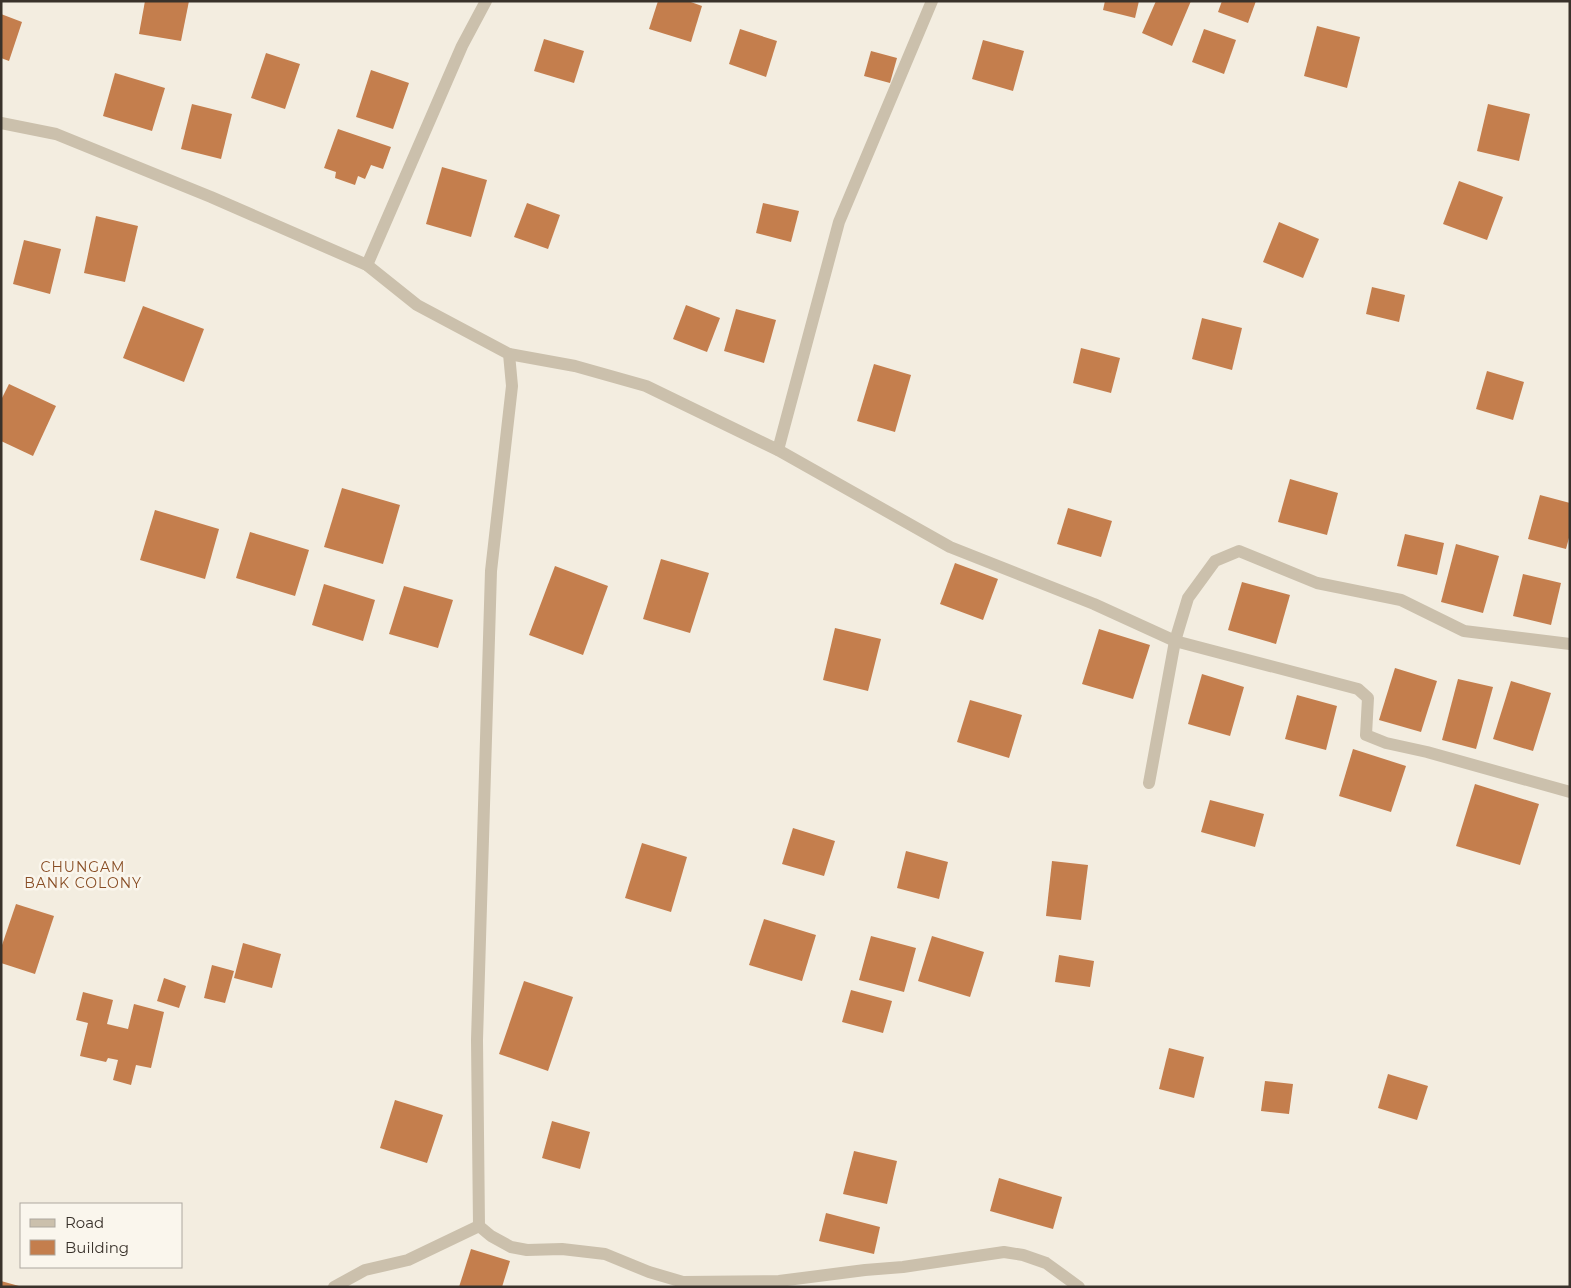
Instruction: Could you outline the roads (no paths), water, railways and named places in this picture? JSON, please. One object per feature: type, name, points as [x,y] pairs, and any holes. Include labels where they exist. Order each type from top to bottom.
[{"type":"street","points":[[367,265],[462,46],[486,1]]},
{"type":"street","points":[[778,450],[839,222],[932,1]]},
{"type":"street","points":[[1,123],[56,134],[211,197],[367,265],[418,305],[509,354],[575,366],[646,386],[778,450],[950,547],[1094,604],[1175,641],[1358,689],[1368,698],[1366,735],[1386,743],[1427,752],[1570,792]]},
{"type":"street","points":[[509,354],[512,386],[490,571],[477,1040],[479,1226],[491,1236],[511,1247],[527,1250],[562,1249],[605,1254],[682,1284],[779,1281],[903,1267],[1004,1252],[1023,1255],[1046,1263],[1079,1287]]},
{"type":"street","points":[[1149,783],[1175,641],[1188,598],[1215,561],[1239,551],[1317,583],[1401,600],[1464,631],[1570,644]]},
{"type":"street","points":[[334,1287],[365,1270],[408,1260],[479,1226]]},
{"type":"district","name":"CHUNGAM BANK COLONY","points":[[83,876]]}]
